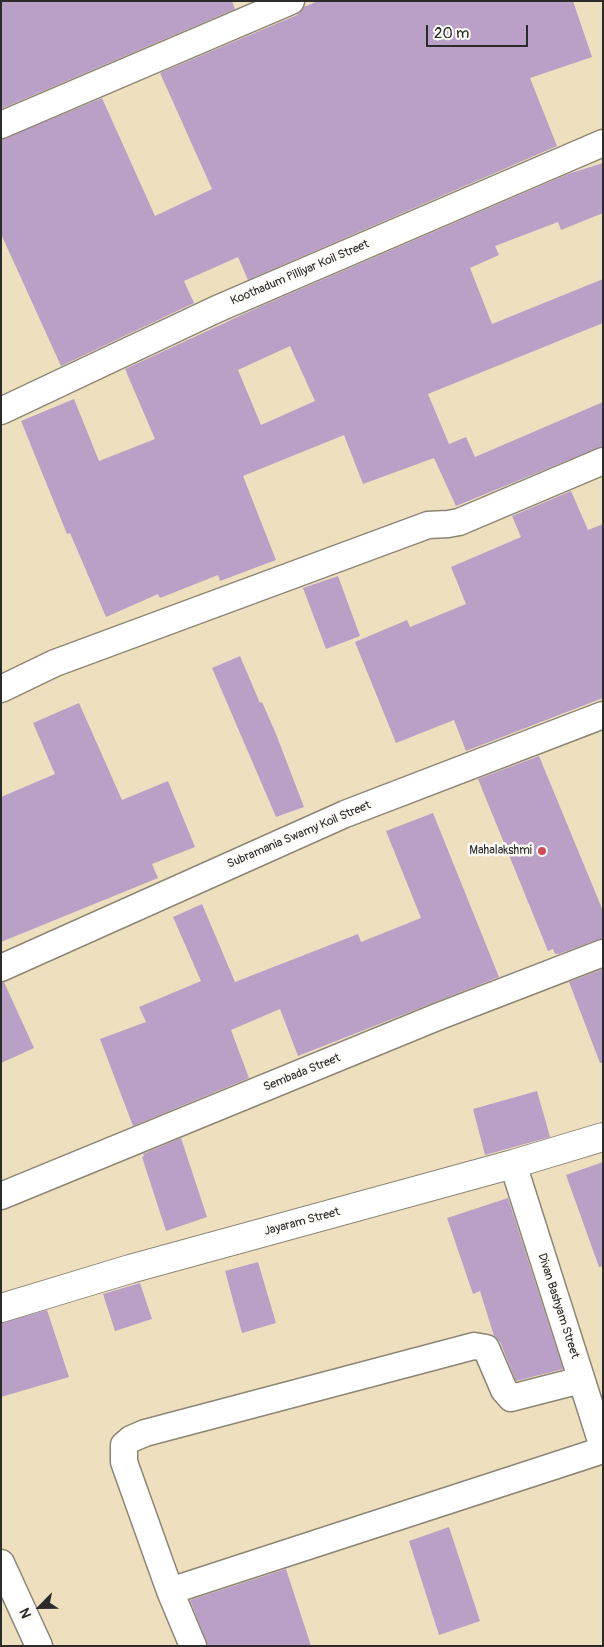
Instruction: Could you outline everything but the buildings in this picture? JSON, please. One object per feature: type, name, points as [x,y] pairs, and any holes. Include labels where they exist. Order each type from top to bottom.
[{"type":"main road","name":"Jayaram Street","points":[[1,1308],[130,1268],[603,1138]]},
{"type":"street","points":[[1,125],[291,1]]},
{"type":"street","name":"Koothadum Pilliyar Koil Street","points":[[1,412],[217,309],[603,143]]},
{"type":"street","points":[[1,689],[55,664],[428,525],[459,522],[603,461]]},
{"type":"street","name":"Subramania Swamy Koil Street","points":[[1,968],[345,814],[603,715]]},
{"type":"street","name":"Sembada Street","points":[[1,1196],[437,1018],[603,953]]},
{"type":"street","name":"Divan Bashyam Street","points":[[513,1164],[603,1449]]},
{"type":"street","points":[[193,1646],[170,1591],[124,1462],[124,1445],[131,1440],[202,1418],[474,1346],[486,1348],[504,1390],[511,1398],[582,1380]]},
{"type":"street","points":[[170,1591],[603,1449]]},
{"type":"street","points":[[1,1563],[39,1646]]},
{"type":"place","name":"Mahalakshmi","points":[[542,851]]}]
